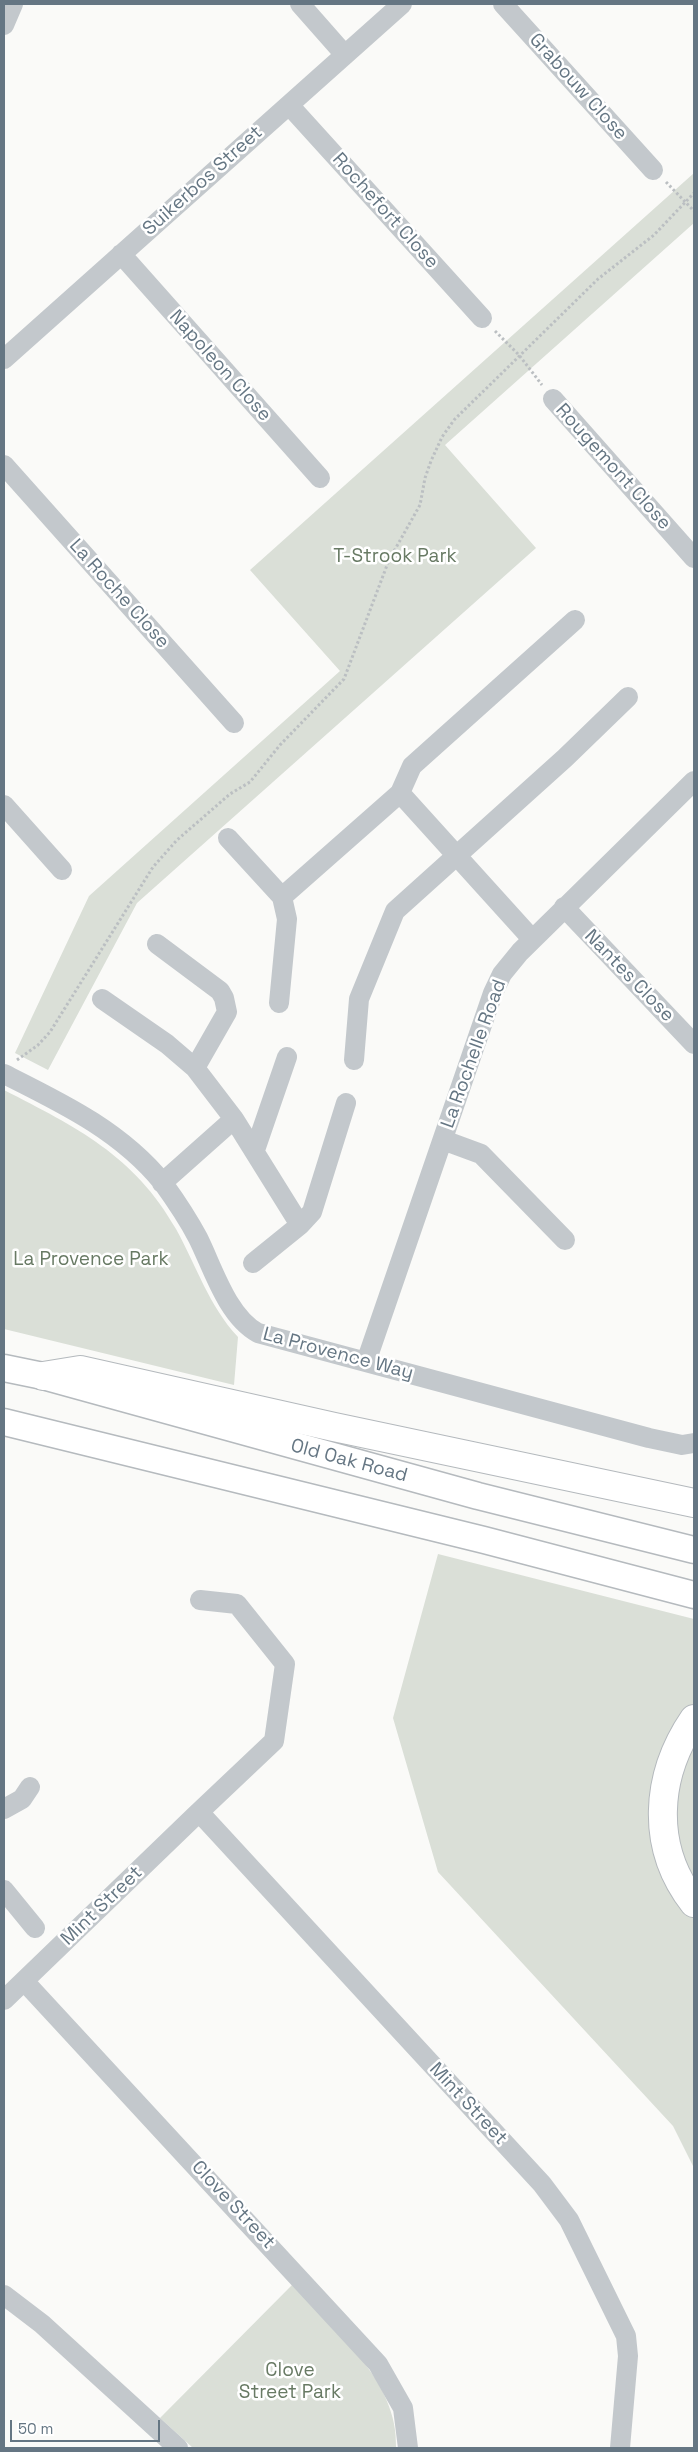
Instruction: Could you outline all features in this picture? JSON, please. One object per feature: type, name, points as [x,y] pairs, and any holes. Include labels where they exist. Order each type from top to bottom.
[{"type":"highway","points":[[43,1376],[80,1370],[334,1427],[694,1503]]},
{"type":"highway","points":[[694,1719],[685,1732],[671,1762],[664,1789],[662,1809],[662,1829],[668,1856],[678,1879],[694,1904]]},
{"type":"main road","name":"Old Oak Road","points":[[4,1368],[43,1376],[478,1496],[694,1550]]},
{"type":"main road","points":[[4,1422],[484,1540],[694,1595]]},
{"type":"street","points":[[4,25],[13,4]]},
{"type":"street","points":[[300,4],[345,55]]},
{"type":"street","name":"Suikerbos Street","points":[[4,359],[402,4]]},
{"type":"street","name":"Grabouw Close","points":[[503,4],[653,170]]},
{"type":"street","name":"Rochefort Close","points":[[288,105],[482,318]]},
{"type":"street","name":"Napoleon Close","points":[[121,254],[320,478]]},
{"type":"street","name":"Rougemont Close","points":[[552,399],[694,558]]},
{"type":"street","name":"La Roche Close","points":[[4,465],[234,723]]},
{"type":"street","points":[[282,897],[400,793],[412,766],[575,620]]},
{"type":"street","points":[[354,1060],[359,999],[391,916],[565,758],[628,697]]},
{"type":"street","name":"La Rochelle Road","points":[[366,1362],[498,982],[510,963],[532,939],[694,781]]},
{"type":"street","points":[[400,793],[532,939]]},
{"type":"street","points":[[4,805],[62,870]]},
{"type":"street","points":[[228,838],[282,897],[287,920],[279,1003]]},
{"type":"street","name":"Nantes Close","points":[[564,907],[694,1044]]},
{"type":"street","points":[[157,944],[213,986],[224,998],[227,1012],[195,1068]]},
{"type":"street","points":[[102,999],[168,1044],[195,1068],[255,1150],[300,1225]]},
{"type":"street","points":[[255,1150],[287,1057]]},
{"type":"street","name":"La Provence Way","points":[[5,1074],[104,1128],[135,1153],[162,1182],[190,1223],[233,1310],[243,1324],[258,1333],[649,1438],[682,1445],[694,1442]]},
{"type":"street","points":[[253,1263],[300,1225],[315,1206],[346,1103]]},
{"type":"street","points":[[162,1182],[234,1119]]},
{"type":"street","points":[[443,1140],[481,1154],[565,1240]]},
{"type":"street","name":"Mint Street","points":[[4,2000],[274,1741],[285,1664],[237,1604],[200,1600]]},
{"type":"street","points":[[4,1809],[22,1799],[30,1787]]},
{"type":"street","name":"Mint Street","points":[[199,1812],[542,2184],[561,2207],[626,2336],[628,2356],[620,2448]]},
{"type":"street","points":[[4,1890],[35,1928]]},
{"type":"street","name":"Clove Street","points":[[24,1980],[378,2364],[403,2408],[408,2448]]},
{"type":"street","points":[[4,2295],[42,2324],[178,2448]]},
{"type":"path","points":[[653,170],[686,200],[694,211]]},
{"type":"path","points":[[5,1074],[20,1056],[38,1045],[50,1032],[153,866],[177,840],[230,794],[250,782],[280,745],[344,679],[389,560],[420,505],[425,478],[442,437],[454,420],[598,279],[654,234],[694,193]]},
{"type":"path","points":[[482,318],[519,355],[552,399]]},
{"type":"green space","name":"T-Strook Park","points":[[694,173],[694,223],[445,445],[536,548],[137,903],[48,1070],[15,1053],[89,896],[340,671],[250,570]]},
{"type":"green space","name":"La Provence Park","points":[[4,1090],[55,1117],[101,1146],[142,1181],[160,1203],[176,1229],[211,1299],[238,1337],[234,1385],[4,1329]]},
{"type":"green space","points":[[438,1554],[694,1619],[694,2168],[673,2126],[438,1872],[393,1718]]},
{"type":"green space","name":"Clove Street Park","points":[[292,2285],[361,2358],[375,2379],[387,2401],[394,2424],[396,2448],[193,2448],[160,2418]]}]
